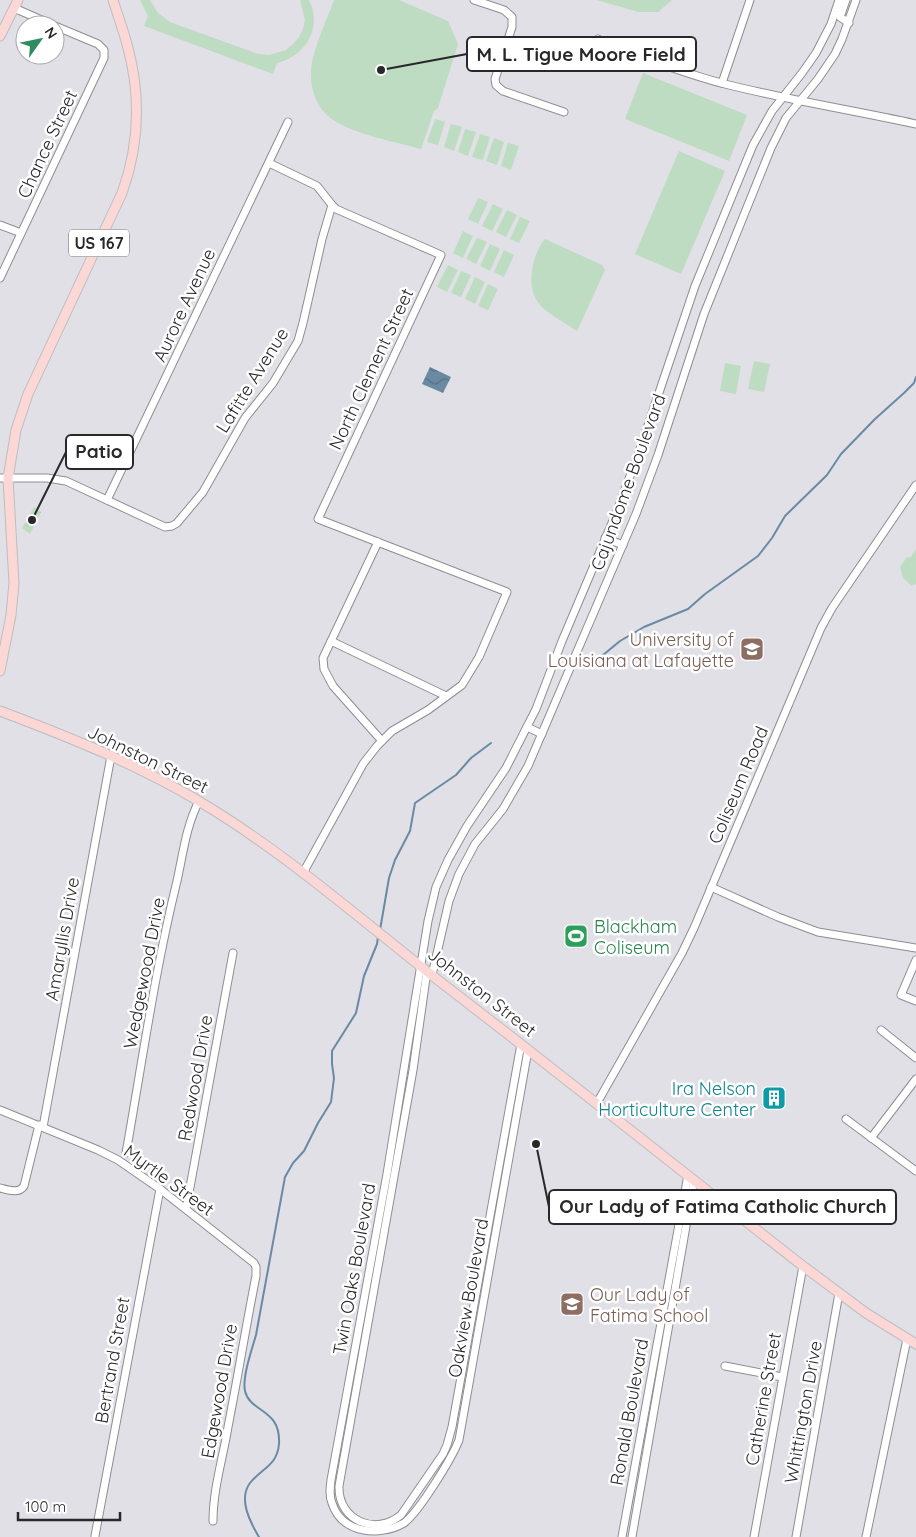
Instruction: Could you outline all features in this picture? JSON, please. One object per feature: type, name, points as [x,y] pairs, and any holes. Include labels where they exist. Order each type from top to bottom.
[{"type":"main road","name":"US 167","points":[[0,671],[14,582],[4,478],[16,430],[28,394],[114,213],[132,163],[137,128],[136,84],[128,47],[113,0]]},
{"type":"main road","points":[[0,36],[16,4]]},
{"type":"main road","name":"Johnston Street","points":[[0,711],[111,756],[199,801],[252,835],[367,923],[803,1266],[839,1293],[916,1344]]},
{"type":"street","points":[[474,0],[504,10],[512,17],[512,27],[495,79],[496,85],[503,91],[564,112]]},
{"type":"street","points":[[722,83],[750,0]]},
{"type":"street","name":"Cajundome Boulevard","points":[[427,971],[431,905],[441,874],[467,826],[489,796],[506,768],[536,709],[639,452],[695,286],[753,145],[765,122],[816,53],[831,24],[839,0]]},
{"type":"street","points":[[846,0],[840,18],[848,23]]},
{"type":"street","name":"Cajundome Boulevard","points":[[427,971],[458,874],[475,844],[512,794],[528,766],[623,545],[658,455],[715,284],[771,148],[786,118],[827,67],[842,39],[856,0]]},
{"type":"street","points":[[16,4],[35,15]]},
{"type":"street","name":"Chance Street","points":[[0,278],[104,58],[104,50],[98,44],[65,30]]},
{"type":"street","points":[[598,39],[608,46],[722,83],[782,98],[859,111],[916,124]]},
{"type":"street","name":"Aurore Avenue","points":[[107,500],[288,122]]},
{"type":"street","points":[[269,163],[317,186],[332,206]]},
{"type":"street","name":"North Clement Street","points":[[332,206],[440,255],[318,519],[378,542]]},
{"type":"street","name":"Lafitte Avenue","points":[[107,500],[165,527],[172,526],[187,512],[203,492],[245,418],[273,383],[298,341],[332,206]]},
{"type":"street","points":[[0,225],[21,233]]},
{"type":"street","points":[[4,478],[59,479],[107,500]]},
{"type":"street","name":"Coliseum Road","points":[[597,1103],[682,954],[821,628],[832,608],[916,485]]},
{"type":"street","points":[[605,538],[623,545]]},
{"type":"street","points":[[303,873],[363,764],[382,741],[398,727],[428,710],[458,689],[468,676],[479,657],[507,592],[378,542],[323,658],[324,669],[332,686],[382,741]]},
{"type":"street","points":[[331,641],[446,696]]},
{"type":"street","points":[[527,727],[542,734]]},
{"type":"street","name":"Amaryllis Drive","points":[[0,1188],[22,1190],[41,1126],[111,756]]},
{"type":"street","name":"Wedgewood Drive","points":[[126,1153],[170,908],[185,838],[192,814],[199,801]]},
{"type":"street","points":[[711,887],[778,917],[818,932],[916,948]]},
{"type":"street","name":"Redwood Drive","points":[[186,1209],[233,953]]},
{"type":"street","points":[[916,960],[901,995],[916,1001]]},
{"type":"street","name":"Twin Oaks Boulevard","points":[[393,1530],[382,1524],[367,1524],[352,1517],[341,1502],[339,1486],[413,1070],[427,971]]},
{"type":"street","points":[[881,1030],[916,1058]]},
{"type":"street","name":"Oakview Boulevard","points":[[393,1530],[403,1524],[415,1512],[454,1453],[459,1440],[525,1047]]},
{"type":"street","points":[[871,1138],[916,1079]]},
{"type":"street","name":"Myrtle Street","points":[[0,1110],[118,1160],[186,1209],[254,1262],[256,1267]]},
{"type":"street","points":[[846,1119],[916,1172]]},
{"type":"street","name":"Ronald Boulevard","points":[[622,1537],[667,1283],[691,1178]]},
{"type":"street","name":"Ronald Boulevard","points":[[632,1537],[676,1285],[691,1178]]},
{"type":"street","name":"Bertrand Street","points":[[95,1536],[160,1189]]},
{"type":"street","name":"Catherine Street","points":[[754,1537],[803,1266]]},
{"type":"street","name":"Edgewood Drive","points":[[213,1521],[214,1494],[237,1379],[256,1276],[256,1267]]},
{"type":"street","points":[[667,1283],[676,1285]]},
{"type":"street","name":"Whittington Drive","points":[[796,1537],[839,1293]]},
{"type":"street","points":[[866,1537],[907,1339]]},
{"type":"street","points":[[725,1366],[782,1376]]},
{"type":"street","points":[[648,1390],[657,1392]]},
{"type":"street","points":[[629,1497],[638,1499]]},
{"type":"green space","points":[[140,0],[150,0],[158,13],[170,22],[258,54],[269,55],[286,50],[299,37],[305,20],[300,0],[309,0],[313,10],[314,21],[309,40],[303,48],[296,55],[277,63],[273,74],[144,26],[148,16]]},
{"type":"green space","points":[[334,0],[399,0],[448,21],[458,44],[438,108],[434,111],[421,149],[346,127],[327,115],[318,103],[311,81],[313,58]]},
{"type":"green space","points":[[597,0],[672,0],[658,12],[638,12]]},
{"type":"green space","points":[[643,73],[747,115],[729,161],[625,119]]},
{"type":"green space","points":[[435,119],[445,122],[438,145],[427,142]]},
{"type":"green space","points":[[451,124],[462,127],[454,151],[444,147]]},
{"type":"green space","points":[[465,129],[476,132],[468,156],[458,152]]},
{"type":"green space","points":[[480,134],[490,137],[483,160],[472,157]]},
{"type":"green space","points":[[494,138],[504,142],[497,165],[486,161]]},
{"type":"green space","points":[[508,143],[519,146],[511,170],[501,166]]},
{"type":"green space","points":[[679,151],[725,171],[681,274],[635,254]]},
{"type":"green space","points":[[478,198],[488,202],[478,224],[468,219]]},
{"type":"green space","points":[[493,204],[503,209],[492,231],[482,226]]},
{"type":"green space","points":[[507,210],[517,215],[506,237],[496,232]]},
{"type":"green space","points":[[520,217],[530,221],[519,243],[510,239]]},
{"type":"green space","points":[[463,231],[473,236],[463,258],[453,253]]},
{"type":"green space","points":[[477,238],[487,242],[476,264],[466,259]]},
{"type":"green space","points":[[545,239],[602,265],[605,270],[577,331],[543,308],[533,293],[531,283],[534,262],[538,250]]},
{"type":"green space","points":[[490,244],[500,249],[490,271],[480,266]]},
{"type":"green space","points":[[504,250],[514,255],[504,277],[494,272]]},
{"type":"green space","points":[[448,265],[458,270],[447,292],[437,287]]},
{"type":"green space","points":[[461,271],[471,275],[461,297],[451,293]]},
{"type":"green space","points":[[475,277],[485,282],[475,304],[465,299]]},
{"type":"green space","points":[[488,284],[498,289],[488,310],[478,306]]},
{"type":"green space","points":[[754,361],[770,364],[764,392],[748,389]]},
{"type":"green space","points":[[725,363],[741,366],[736,394],[720,391]]},
{"type":"green space","points":[[34,507],[41,512],[30,534],[22,528]]},
{"type":"green space","points":[[916,549],[916,585],[912,586],[903,578],[900,567]]},
{"type":"water","points":[[430,367],[451,377],[443,393],[422,384]]},
{"type":"waterway","points":[[597,660],[620,641],[644,627],[688,609],[705,594],[758,556],[772,538],[785,516],[827,475],[841,454],[914,383],[916,377]]},
{"type":"waterway","points":[[380,930],[389,878],[395,860],[410,831],[415,803],[456,775],[471,758],[491,743]]},
{"type":"waterway","points":[[259,1537],[249,1518],[245,1496],[250,1483],[272,1462],[278,1451],[279,1444],[275,1424],[270,1417],[248,1398],[244,1385],[246,1371],[256,1335],[285,1177],[293,1163],[304,1151],[331,1102],[334,1078],[332,1051],[356,1013],[364,976],[378,937]]},
{"type":"place","name":"M. L. Tigue Moore Field","points":[[381,70]]},
{"type":"place","name":"Patio","points":[[32,520]]},
{"type":"place","name":"University of Louisiana at Lafayette","points":[[752,649]]},
{"type":"place","name":"Blackham Coliseum","points":[[576,936]]},
{"type":"place","name":"Ira Nelson Horticulture Center","points":[[774,1098]]},
{"type":"place","name":"Our Lady of Fatima Catholic Church","points":[[536,1144]]},
{"type":"place","name":"Our Lady of Fatima School","points":[[572,1304]]}]
